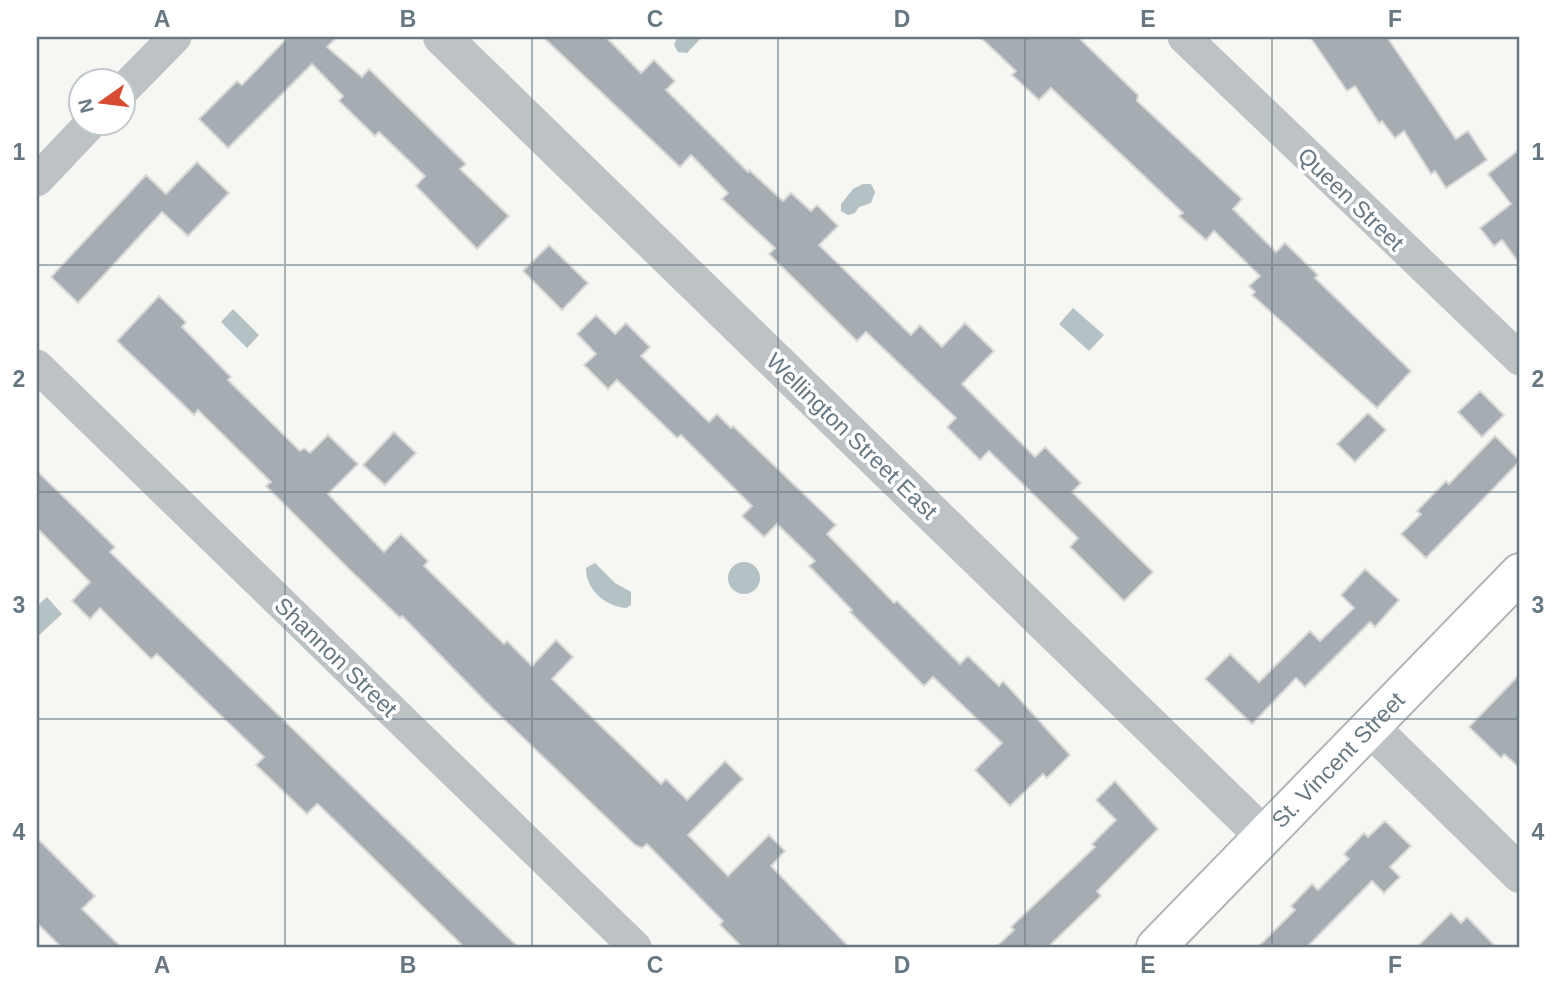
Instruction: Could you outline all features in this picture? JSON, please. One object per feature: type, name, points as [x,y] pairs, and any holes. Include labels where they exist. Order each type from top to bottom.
[{"type":"main road","name":"St. Vincent Street","points":[[1156,947],[1520,573]]},
{"type":"street","points":[[136,77],[175,37]]},
{"type":"street","name":"Wellington Street East","points":[[442,37],[1263,835]]},
{"type":"street","name":"Queen Street","points":[[1184,37],[1520,359]]},
{"type":"street","points":[[37,180],[79,136]]},
{"type":"street","name":"Shannon Street","points":[[37,366],[635,947]]},
{"type":"street","points":[[1370,727],[1520,874]]},
{"type":"shaded area","points":[[677,37],[702,37],[687,53],[678,52],[674,45]]},
{"type":"shaded area","points":[[863,184],[871,184],[875,192],[871,203],[848,215],[841,211],[841,204],[853,189]]},
{"type":"shaded area","points":[[1073,308],[1104,335],[1089,351],[1059,324]]},
{"type":"shaded area","points":[[233,309],[259,335],[247,348],[221,322]]},
{"type":"shaded area","points":[[744,562],[755,567],[760,578],[755,589],[744,594],[733,589],[728,578],[733,567]]},
{"type":"shaded area","points":[[595,563],[615,583],[631,592],[631,605],[626,608],[618,607],[598,596],[589,583],[586,568]]},
{"type":"shaded area","points":[[47,597],[62,614],[37,637],[37,606]]},
{"type":"building","points":[[288,37],[337,37],[327,47],[362,77],[369,69],[466,164],[460,169],[509,216],[477,249],[416,186],[425,176],[379,132],[375,136],[339,101],[343,96],[312,64],[228,148],[199,119],[237,81],[242,85]]},
{"type":"building","points":[[543,37],[606,37],[641,73],[654,60],[675,81],[666,90],[748,172],[749,170],[783,201],[791,193],[811,211],[817,205],[838,226],[819,245],[911,335],[920,325],[942,347],[965,323],[994,351],[962,384],[1035,457],[1045,447],[1081,483],[1072,492],[1153,572],[1124,601],[1070,547],[1078,538],[989,451],[980,460],[947,427],[956,418],[866,332],[857,341],[769,254],[775,248],[722,199],[728,193],[691,155],[680,167]]},
{"type":"building","points":[[980,37],[1078,37],[1138,95],[1137,101],[1242,199],[1233,209],[1276,252],[1285,243],[1318,275],[1315,278],[1411,371],[1377,408],[1252,295],[1255,292],[1249,286],[1260,276],[1214,231],[1206,240],[1179,216],[1183,213],[1051,88],[1039,100],[1012,75],[1016,71]]},
{"type":"building","points":[[1310,37],[1387,37],[1456,139],[1468,131],[1487,160],[1446,188],[1435,171],[1431,174],[1404,131],[1395,138],[1382,121],[1379,123],[1355,86],[1347,91]]},
{"type":"building","points":[[1520,149],[1520,264],[1502,240],[1494,246],[1480,228],[1511,204],[1488,174]]},
{"type":"building","points":[[197,162],[229,193],[188,236],[162,212],[78,303],[51,277],[146,175],[166,194]]},
{"type":"building","points":[[549,245],[588,283],[562,310],[523,271]]},
{"type":"building","points":[[159,296],[186,322],[182,327],[231,377],[228,380],[300,451],[304,448],[310,453],[328,435],[358,464],[328,494],[384,552],[401,534],[428,561],[424,566],[504,644],[507,641],[532,666],[556,640],[573,657],[552,679],[661,784],[666,779],[687,800],[725,761],[743,779],[688,835],[728,876],[769,835],[785,851],[771,866],[849,947],[742,947],[720,925],[723,921],[647,844],[642,848],[635,845],[486,702],[402,616],[400,618],[348,568],[266,486],[271,482],[198,410],[194,415],[117,341]]},
{"type":"building","points":[[596,315],[615,334],[626,323],[650,347],[641,356],[709,422],[717,414],[731,428],[733,426],[836,525],[827,534],[894,603],[897,601],[960,664],[968,656],[999,686],[1003,681],[1070,755],[1047,778],[1043,774],[1010,806],[975,770],[1002,743],[933,677],[924,686],[850,612],[852,610],[809,566],[815,561],[777,524],[764,537],[742,516],[752,506],[681,435],[677,438],[617,380],[608,389],[584,365],[596,354],[577,334]]},
{"type":"building","points":[[1480,391],[1504,415],[1482,437],[1458,412]]},
{"type":"building","points":[[1368,413],[1386,430],[1355,462],[1337,444]]},
{"type":"building","points":[[394,432],[416,453],[385,485],[363,465]]},
{"type":"building","points":[[1495,436],[1520,461],[1426,558],[1401,534],[1421,514],[1417,511],[1446,481],[1449,484]]},
{"type":"building","points":[[37,471],[115,547],[110,552],[518,947],[464,947],[319,805],[307,814],[256,765],[264,757],[157,654],[151,659],[100,608],[90,619],[72,601],[90,582],[37,528]]},
{"type":"building","points":[[1365,569],[1399,600],[1375,627],[1370,622],[1305,687],[1296,678],[1252,724],[1205,679],[1230,654],[1259,682],[1310,631],[1320,641],[1354,608],[1341,595]]},
{"type":"building","points":[[1520,674],[1520,768],[1504,754],[1501,758],[1469,727]]},
{"type":"building","points":[[1115,781],[1158,829],[1097,891],[1101,896],[1048,947],[996,947],[1014,930],[1011,927],[1095,847],[1092,844],[1116,820],[1096,800]]},
{"type":"building","points":[[1385,821],[1411,846],[1390,867],[1400,877],[1384,893],[1372,881],[1307,947],[1258,947],[1295,910],[1291,906],[1312,884],[1318,890],[1349,859],[1344,854],[1364,833],[1368,837]]},
{"type":"building","points":[[37,838],[95,896],[82,909],[121,947],[61,947],[37,923]]},
{"type":"building","points":[[1451,913],[1461,923],[1467,917],[1496,947],[1417,947]]}]
